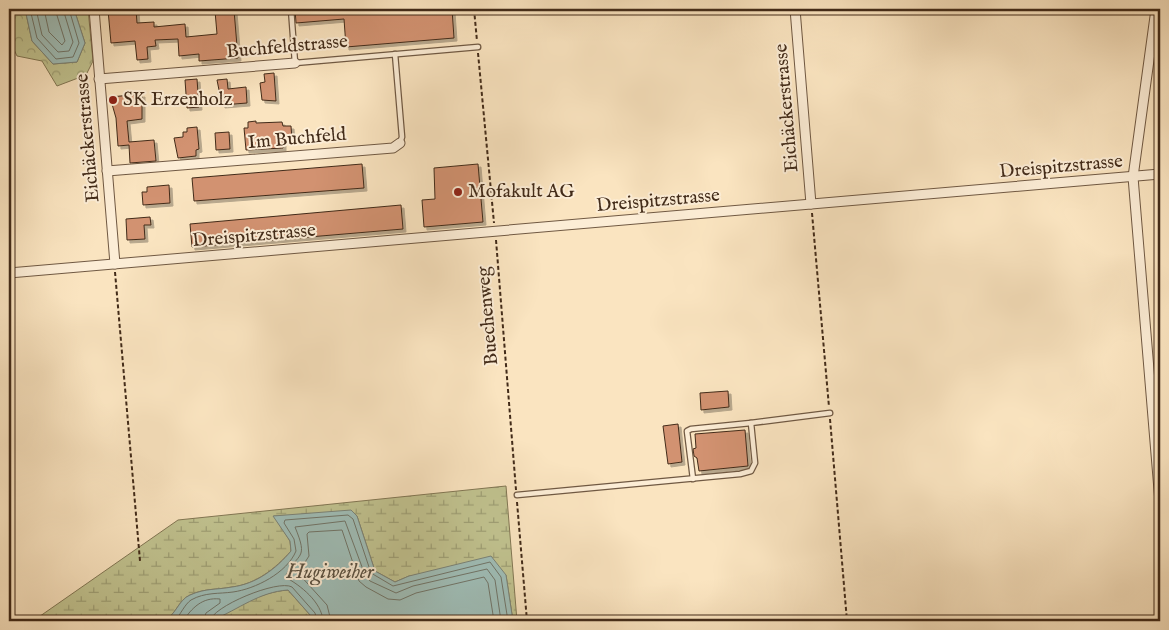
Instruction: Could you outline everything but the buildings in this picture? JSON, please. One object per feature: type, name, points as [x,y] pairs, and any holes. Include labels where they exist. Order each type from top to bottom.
[{"type":"street","name":"Eichäckerstrasse","points":[[94,9],[115,264]]},
{"type":"street","name":"Eichäckerstrasse","points":[[795,9],[812,204]]},
{"type":"street","points":[[1156,9],[1133,177],[1160,502]]},
{"type":"street","name":"Buchfeldstrasse","points":[[99,79],[295,63]]},
{"type":"street","name":"Im Buchfeld","points":[[107,171],[393,148],[400,143]]},
{"type":"street","name":"Dreispitzstrasse","points":[[9,273],[1160,174]]},
{"type":"lane","points":[[291,9],[295,63]]},
{"type":"lane","name":"Buchfeldstrasse","points":[[295,63],[478,48]]},
{"type":"lane","name":"Im Buchfeld","points":[[394,54],[402,137],[400,143]]},
{"type":"lane","points":[[693,479],[687,431],[691,429],[830,413]]},
{"type":"lane","points":[[517,495],[693,479],[751,471],[755,463],[750,423]]},
{"type":"path","name":"Buechenweg","points":[[474,9],[495,231],[527,621]]},
{"type":"path","points":[[115,264],[140,561]]},
{"type":"green space","points":[[9,9],[25,9],[32,41],[53,64],[77,62],[85,43],[74,9],[88,9],[93,61],[86,75],[57,86],[42,61],[17,56],[9,39]]},
{"type":"green space","points":[[506,486],[517,621],[513,621],[506,575],[409,576],[395,582],[375,571],[357,516],[274,516],[290,541],[291,551],[278,564],[264,575],[249,583],[201,591],[190,595],[183,600],[171,616],[163,621],[33,621],[178,520]]},
{"type":"green space","points":[[288,590],[311,616],[312,621],[211,621],[258,597]]},
{"type":"water","points":[[25,9],[74,9],[85,43],[77,62],[53,64],[32,41]]},
{"type":"water","name":"Hugiweiher","points":[[351,510],[357,516],[375,571],[395,582],[409,576],[491,556],[506,575],[513,621],[312,621],[311,616],[288,590],[258,597],[213,620],[196,623],[163,621],[171,616],[183,600],[190,595],[201,591],[249,583],[265,575],[279,564],[291,551],[290,541],[273,516]]},
{"type":"place","name":"SK Erzenholz","points":[[113,100]]},
{"type":"place","name":"Mofakult AG","points":[[458,192]]}]
